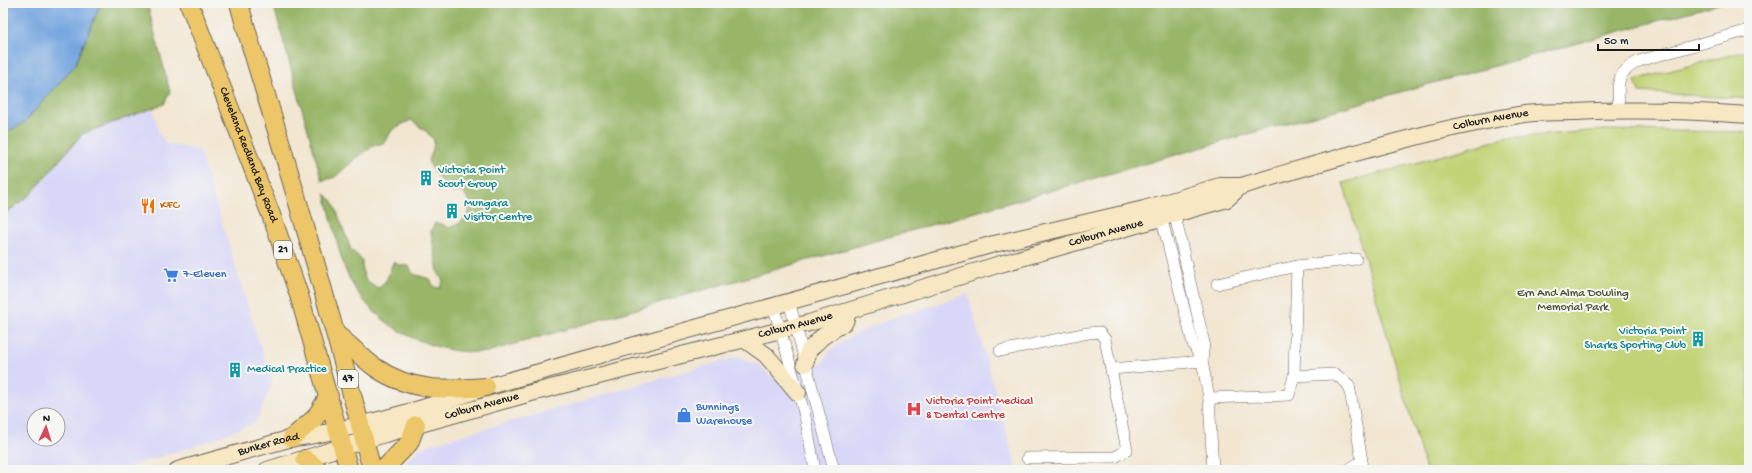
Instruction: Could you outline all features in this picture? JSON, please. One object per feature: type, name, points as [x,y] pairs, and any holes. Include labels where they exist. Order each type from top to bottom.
[{"type":"highway","name":"Cleveland Redland Bay Road","points":[[189,3],[273,220],[300,298],[349,470]]},
{"type":"highway","name":"21","points":[[240,3],[253,56],[289,171],[336,334]]},
{"type":"highway","points":[[336,334],[375,367],[386,374],[412,384],[434,389],[486,387]]},
{"type":"highway","name":"47","points":[[336,334],[372,470]]},
{"type":"highway","points":[[292,438],[315,418],[329,396]]},
{"type":"highway","points":[[383,470],[409,443],[416,425]]},
{"type":"main road","name":"Colburn Avenue","points":[[362,433],[416,425],[546,389],[788,329],[848,312],[1167,209],[1220,186],[1241,186],[1381,146],[1459,127],[1527,114],[1619,110],[1693,111],[1749,115]]},
{"type":"main road","name":"Colburn Avenue","points":[[343,448],[362,433],[486,387],[994,244],[1167,209]]},
{"type":"main road","points":[[805,364],[809,350],[822,337],[845,322],[848,312]]},
{"type":"main road","points":[[745,340],[766,355],[798,392]]},
{"type":"main road","name":"Bunker Road","points":[[178,470],[292,438],[308,437],[338,429],[362,433]]},
{"type":"main road","name":"Bunker Road","points":[[268,470],[312,465],[343,448]]},
{"type":"street","points":[[1619,110],[1619,78],[1626,68],[1639,61],[1749,30]]},
{"type":"street","points":[[1167,209],[1192,290],[1204,343],[1202,361],[1209,398],[1213,470]]},
{"type":"street","points":[[1167,209],[1180,293],[1194,347],[1202,361]]},
{"type":"street","points":[[1217,284],[1297,266],[1356,259]]},
{"type":"street","points":[[1209,398],[1289,396],[1294,376],[1297,266]]},
{"type":"street","points":[[1180,293],[1192,290]]},
{"type":"street","points":[[790,301],[788,329],[798,392],[805,416],[815,470]]},
{"type":"street","points":[[773,305],[788,329],[805,364],[834,470]]},
{"type":"street","points":[[1189,329],[1201,326]]},
{"type":"street","points":[[1000,352],[1088,333],[1099,332],[1105,339],[1127,450],[1115,457],[1027,458]]},
{"type":"street","points":[[1112,369],[1202,361]]},
{"type":"street","points":[[1294,376],[1335,374],[1348,385],[1362,461],[1348,470]]},
{"type":"shaded area","points":[[153,109],[159,133],[166,144],[199,150],[272,383],[256,422],[214,439],[119,470],[3,470],[3,211],[6,213],[31,194],[82,134]]},
{"type":"shaded area","points":[[968,294],[1017,470],[405,470],[410,457],[425,446],[736,357],[760,365],[771,377],[823,363],[829,351],[853,335],[893,318]]},
{"type":"green space","points":[[101,3],[147,3],[170,92],[164,104],[82,134],[31,194],[6,213],[3,210],[3,134],[24,123],[75,65]]},
{"type":"green space","points":[[273,3],[1722,3],[1249,134],[487,352],[466,352],[444,349],[404,333],[369,307],[356,290],[346,271],[337,243],[325,194],[333,201],[351,250],[362,260],[364,277],[374,286],[379,288],[387,279],[393,262],[399,265],[409,266],[413,274],[430,279],[434,287],[440,288],[443,281],[438,272],[431,231],[435,223],[442,224],[449,228],[460,223],[469,213],[470,202],[463,192],[451,192],[436,175],[428,161],[433,150],[434,140],[427,132],[411,120],[393,129],[384,143],[373,146],[335,177],[322,181]]},
{"type":"green space","points":[[1749,50],[1749,99],[1639,92],[1635,80]]},
{"type":"green space","name":"Ern And Alma Dowling Memorial Park","points":[[1603,130],[1749,132],[1749,470],[1426,470],[1343,183],[1505,138]]},
{"type":"water","points":[[3,3],[101,3],[75,65],[24,123],[3,134]]},
{"type":"place","name":"Victoria Point Scout Group","points":[[426,178]]},
{"type":"place","name":"KFC","points":[[148,206]]},
{"type":"place","name":"Mungara Visitor Centre","points":[[452,211]]},
{"type":"place","name":"7-Eleven","points":[[171,275]]},
{"type":"place","name":"Victoria Point Sharks Sporting Club","points":[[1698,339]]},
{"type":"place","name":"Medical Practice","points":[[235,370]]},
{"type":"place","name":"Victoria Point Medical & Dental Centre","points":[[914,409]]},
{"type":"place","name":"Bunnings Warehouse","points":[[684,415]]}]
